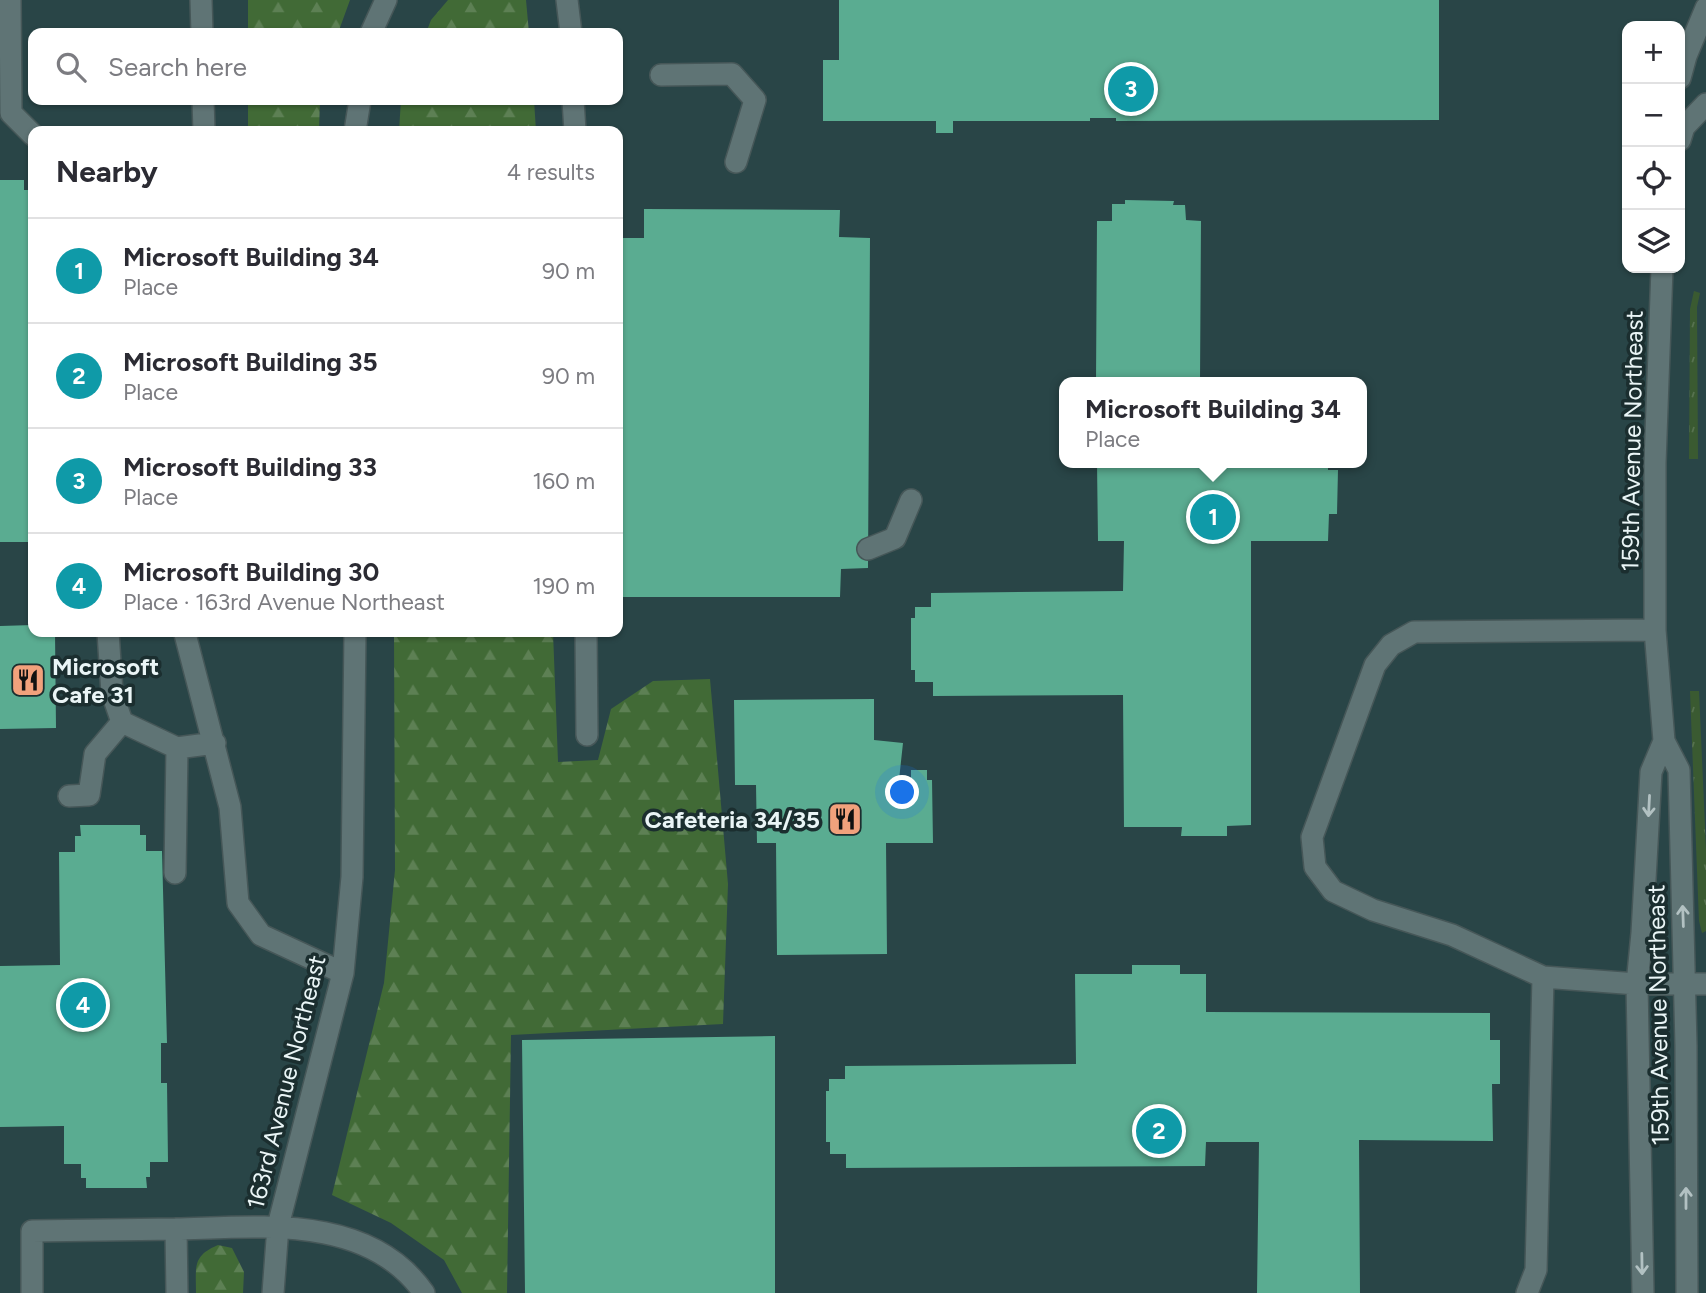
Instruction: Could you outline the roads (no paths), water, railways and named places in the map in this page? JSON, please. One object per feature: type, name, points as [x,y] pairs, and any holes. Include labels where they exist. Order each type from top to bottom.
[{"type":"street","points":[[10,0],[11,113],[28,130]]},
{"type":"street","points":[[201,0],[202,28]]},
{"type":"street","points":[[373,28],[386,0]]},
{"type":"street","points":[[567,0],[570,28]]},
{"type":"street","points":[[1685,60],[1706,8]]},
{"type":"street","points":[[661,75],[732,74],[755,100],[736,162]]},
{"type":"street","points":[[1685,122],[1706,104]]},
{"type":"street","points":[[203,105],[204,126]]},
{"type":"street","points":[[356,126],[359,105]]},
{"type":"street","points":[[573,105],[575,126]]},
{"type":"street","name":"159th Avenue Northeast","points":[[1662,273],[1656,463],[1656,630],[1664,741],[1679,770],[1684,985],[1696,1266],[1687,1293]]},
{"type":"street","points":[[868,549],[895,538],[911,500]]},
{"type":"street","points":[[1656,630],[1414,632],[1391,645],[1375,665],[1312,837],[1315,867],[1333,891],[1373,910],[1452,935],[1543,977],[1637,984],[1706,985]]},
{"type":"street","points":[[108,637],[112,693],[122,722],[177,748],[215,743]]},
{"type":"street","points":[[186,637],[230,807],[238,903],[261,935],[343,973]]},
{"type":"street","name":"163rd Avenue Northeast","points":[[273,1293],[278,1226],[343,973],[352,877],[355,637]]},
{"type":"street","points":[[586,637],[587,735]]},
{"type":"street","points":[[69,796],[89,795],[94,754],[122,722]]},
{"type":"street","name":"159th Avenue Northeast","points":[[1643,1293],[1637,984],[1651,772],[1664,741]]},
{"type":"street","points":[[175,873],[177,748]]},
{"type":"street","points":[[1527,1293],[1535,1270],[1543,977]]},
{"type":"street","points":[[32,1293],[32,1231],[278,1226],[344,1236],[381,1253],[413,1277],[424,1293]]},
{"type":"street","points":[[176,1229],[177,1293]]},
{"type":"place","name":"Microsoft Building 33","points":[[1131,89]]},
{"type":"place","name":"Microsoft Building 34","points":[[1213,517]]},
{"type":"place","name":"Microsoft Cafe 31","points":[[28,680]]},
{"type":"place","name":"Cafeteria 34/35","points":[[845,819]]},
{"type":"place","name":"Microsoft Building 30","points":[[83,1005]]},
{"type":"place","name":"Microsoft Building 35","points":[[1159,1131]]}]
